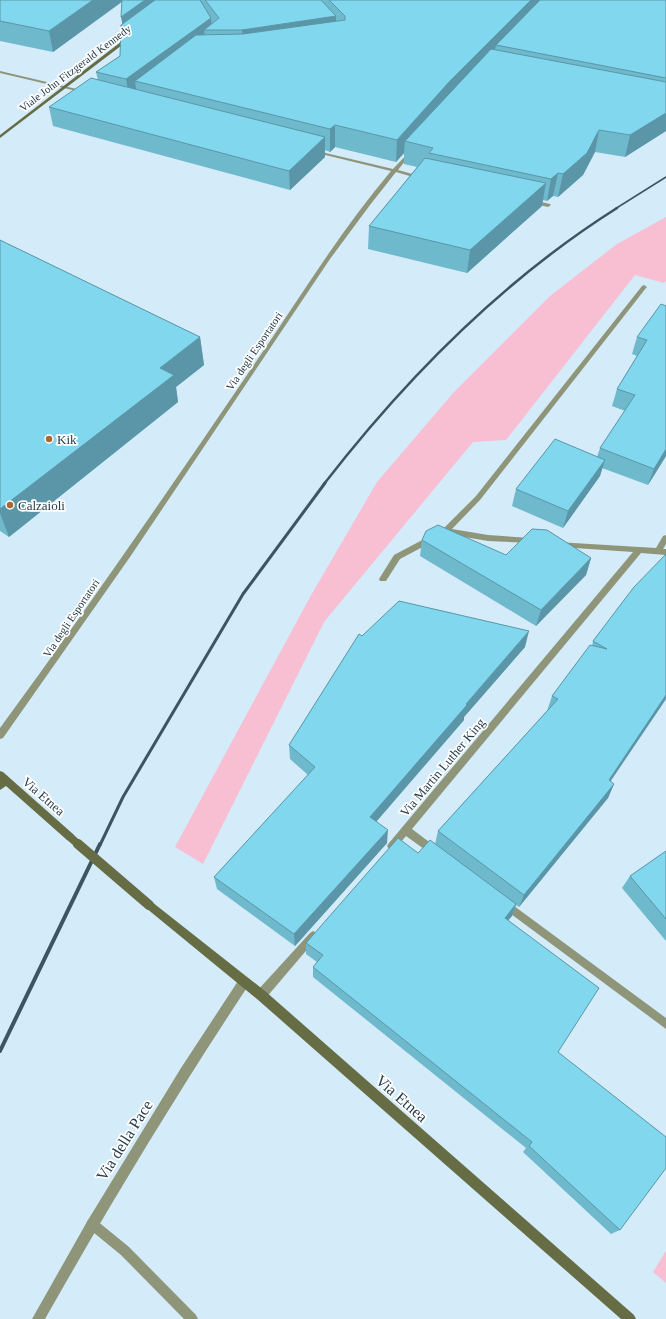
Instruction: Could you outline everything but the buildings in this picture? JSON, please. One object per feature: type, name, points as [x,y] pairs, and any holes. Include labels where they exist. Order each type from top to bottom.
[{"type":"main road","name":"Viale John Fitzgerald Kennedy","points":[[0,137],[132,36]]},
{"type":"main road","name":"Via Etnea","points":[[2,781],[149,905],[260,995],[630,1319]]},
{"type":"street","points":[[0,72],[94,94]]},
{"type":"street","name":"Via degli Esportatori","points":[[0,735],[54,661],[320,271],[393,171],[413,147]]},
{"type":"street","points":[[308,149],[424,178]]},
{"type":"street","points":[[525,200],[548,205]]},
{"type":"street","points":[[383,579],[397,557],[446,530],[478,498],[644,287]]},
{"type":"street","points":[[446,530],[488,538],[536,542]]},
{"type":"street","points":[[552,543],[662,552],[666,538]]},
{"type":"street","name":"Via Martin Luther King","points":[[385,854],[638,551]]},
{"type":"street","points":[[406,830],[444,859]]},
{"type":"street","points":[[501,901],[666,1024]]},
{"type":"street","points":[[260,995],[318,930]]},
{"type":"street","name":"Via della Pace","points":[[38,1319],[92,1224],[185,1072],[244,982]]},
{"type":"street","points":[[92,1224],[125,1251],[192,1319]]},
{"type":"shaded area","points":[[666,217],[666,281],[664,283],[635,275],[506,440],[473,442],[324,622],[203,864],[175,847],[310,597],[377,482],[454,392],[550,296],[617,244]]},
{"type":"shaded area","points":[[666,1251],[666,1283],[653,1272]]},
{"type":"railway","points":[[615,209],[666,177]]},
{"type":"railway","points":[[324,484],[388,406],[458,333],[535,267],[575,236],[617,208]]},
{"type":"railway","points":[[100,845],[123,797],[243,594],[325,483]]},
{"type":"railway","points":[[0,1051],[100,844]]},
{"type":"place","name":"Kik","points":[[49,439]]},
{"type":"place","name":"Calzaioli","points":[[10,505]]}]
